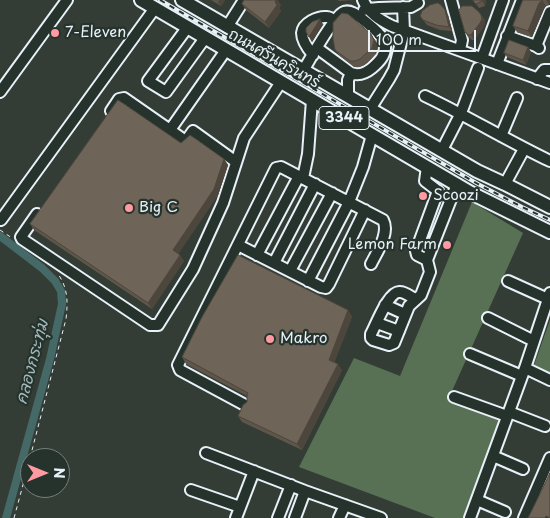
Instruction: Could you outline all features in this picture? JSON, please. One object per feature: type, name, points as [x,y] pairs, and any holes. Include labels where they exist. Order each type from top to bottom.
[{"type":"main road","name":"ถนนศรีนครินทร์","points":[[141,0],[471,192],[550,232]]},
{"type":"main road","name":"ถนนศรีนครินทร์","points":[[182,0],[477,171],[550,207]]},
{"type":"street","points":[[0,92],[67,0]]},
{"type":"street","points":[[227,27],[244,0]]},
{"type":"street","points":[[451,0],[462,36],[460,50]]},
{"type":"street","points":[[482,58],[503,0]]},
{"type":"street","points":[[497,64],[522,0]]},
{"type":"street","points":[[365,4],[413,7],[418,3]]},
{"type":"street","points":[[356,15],[365,4]]},
{"type":"street","points":[[365,4],[375,16],[404,31],[550,83]]},
{"type":"street","points":[[370,109],[394,70],[404,31],[403,7]]},
{"type":"street","points":[[1,225],[154,8]]},
{"type":"street","points":[[303,70],[315,52],[334,21],[344,12],[356,15],[381,35],[385,43],[383,56],[367,72],[356,74],[351,73],[315,52],[306,45],[302,32],[304,27],[312,21],[325,17],[334,21]]},
{"type":"street","points":[[508,36],[538,47],[550,12]]},
{"type":"street","points":[[381,35],[390,25]]},
{"type":"street","points":[[187,28],[148,81],[166,92],[205,38]]},
{"type":"street","points":[[170,130],[226,50]]},
{"type":"street","points":[[442,150],[461,113],[478,68]]},
{"type":"street","points":[[537,78],[544,70],[550,70]]},
{"type":"street","points":[[348,96],[348,80],[351,73]]},
{"type":"street","points":[[46,202],[21,238],[150,325],[160,323],[194,269],[223,203],[244,138],[281,82]]},
{"type":"street","points":[[425,96],[461,113],[550,161]]},
{"type":"street","points":[[102,123],[119,99],[125,98],[184,140],[193,131],[236,162]]},
{"type":"street","points":[[501,136],[517,98]]},
{"type":"street","points":[[257,255],[301,177],[308,154],[312,100]]},
{"type":"street","points":[[308,281],[349,202],[372,135]]},
{"type":"street","points":[[505,184],[524,148]]},
{"type":"street","points":[[245,405],[180,370],[178,367],[276,168],[281,167],[384,220],[386,228],[384,237],[371,264]]},
{"type":"street","points":[[427,167],[425,181],[451,198]]},
{"type":"street","points":[[274,263],[315,184]]},
{"type":"street","points":[[415,299],[401,292],[394,294],[386,305],[371,334],[371,338],[392,345],[408,306],[421,295],[430,272],[427,260],[457,184]]},
{"type":"street","points":[[427,260],[417,255],[416,251],[438,191]]},
{"type":"street","points":[[290,271],[332,192]]},
{"type":"street","points":[[238,245],[308,281],[323,288],[328,287],[365,210]]},
{"type":"street","points":[[470,518],[549,296],[508,281]]},
{"type":"street","points":[[386,305],[406,314]]},
{"type":"street","points":[[488,318],[534,341]]},
{"type":"street","points":[[377,323],[399,331]]},
{"type":"street","points":[[470,354],[550,380]]},
{"type":"street","points":[[454,396],[545,426]]},
{"type":"street","points":[[206,452],[378,518]]},
{"type":"street","points":[[493,456],[522,469]]},
{"type":"street","points":[[524,518],[550,458]]},
{"type":"street","points":[[236,518],[254,471]]},
{"type":"street","points":[[278,518],[291,485]]},
{"type":"street","points":[[191,490],[240,507]]},
{"type":"street","points":[[294,518],[305,491]]},
{"type":"street","points":[[477,500],[504,512]]},
{"type":"street","points":[[339,518],[344,505]]},
{"type":"path","points":[[1,225],[13,239]]},
{"type":"path","points":[[33,448],[68,305],[64,282],[56,271]]},
{"type":"path","points":[[14,518],[20,496]]},
{"type":"green space","points":[[472,202],[523,233],[448,400],[499,420],[464,518],[435,518],[299,467],[354,358],[400,376]]},
{"type":"green space","points":[[550,320],[550,376],[533,368]]},
{"type":"building","points":[[244,0],[276,0],[277,5],[265,22],[242,4]]},
{"type":"building","points":[[473,0],[482,0],[482,1],[476,4]]},
{"type":"building","points":[[523,0],[543,0],[539,3],[528,31],[513,26]]},
{"type":"building","points":[[438,3],[445,10],[449,27],[436,25],[423,20],[420,16],[422,11],[430,5]]},
{"type":"building","points":[[462,6],[472,6],[481,15],[480,23],[471,35],[465,32],[459,11]]},
{"type":"building","points":[[342,13],[348,14],[371,34],[374,40],[372,48],[355,61],[350,61],[335,50],[333,23]]},
{"type":"building","points":[[320,19],[309,37],[306,28],[312,22]]},
{"type":"building","points":[[509,40],[528,47],[523,60],[504,53]]},
{"type":"building","name":"Big C","points":[[118,100],[181,143],[190,135],[224,159],[214,189],[173,250],[180,255],[148,303],[30,224]]},
{"type":"building","name":"Makro","points":[[238,255],[348,310],[329,360],[338,364],[297,444],[238,416],[243,405],[247,402],[248,393],[182,357],[202,317]]},
{"type":"building","points":[[550,473],[550,518],[546,516],[545,518],[528,518],[541,492]]},
{"type":"waterway","name":"คลองกระทุ่ม","points":[[0,236],[42,268],[55,281],[61,291],[62,304],[50,359],[6,518]]},
{"type":"railway","points":[[160,0],[478,184],[550,220]]},
{"type":"place","name":"7-Eleven","points":[[55,33]]},
{"type":"place","name":"Scoozi","points":[[423,196]]},
{"type":"place","name":"Big C","points":[[129,208]]},
{"type":"place","name":"Lemon Farm","points":[[447,245]]},
{"type":"place","name":"Makro","points":[[270,339]]}]
